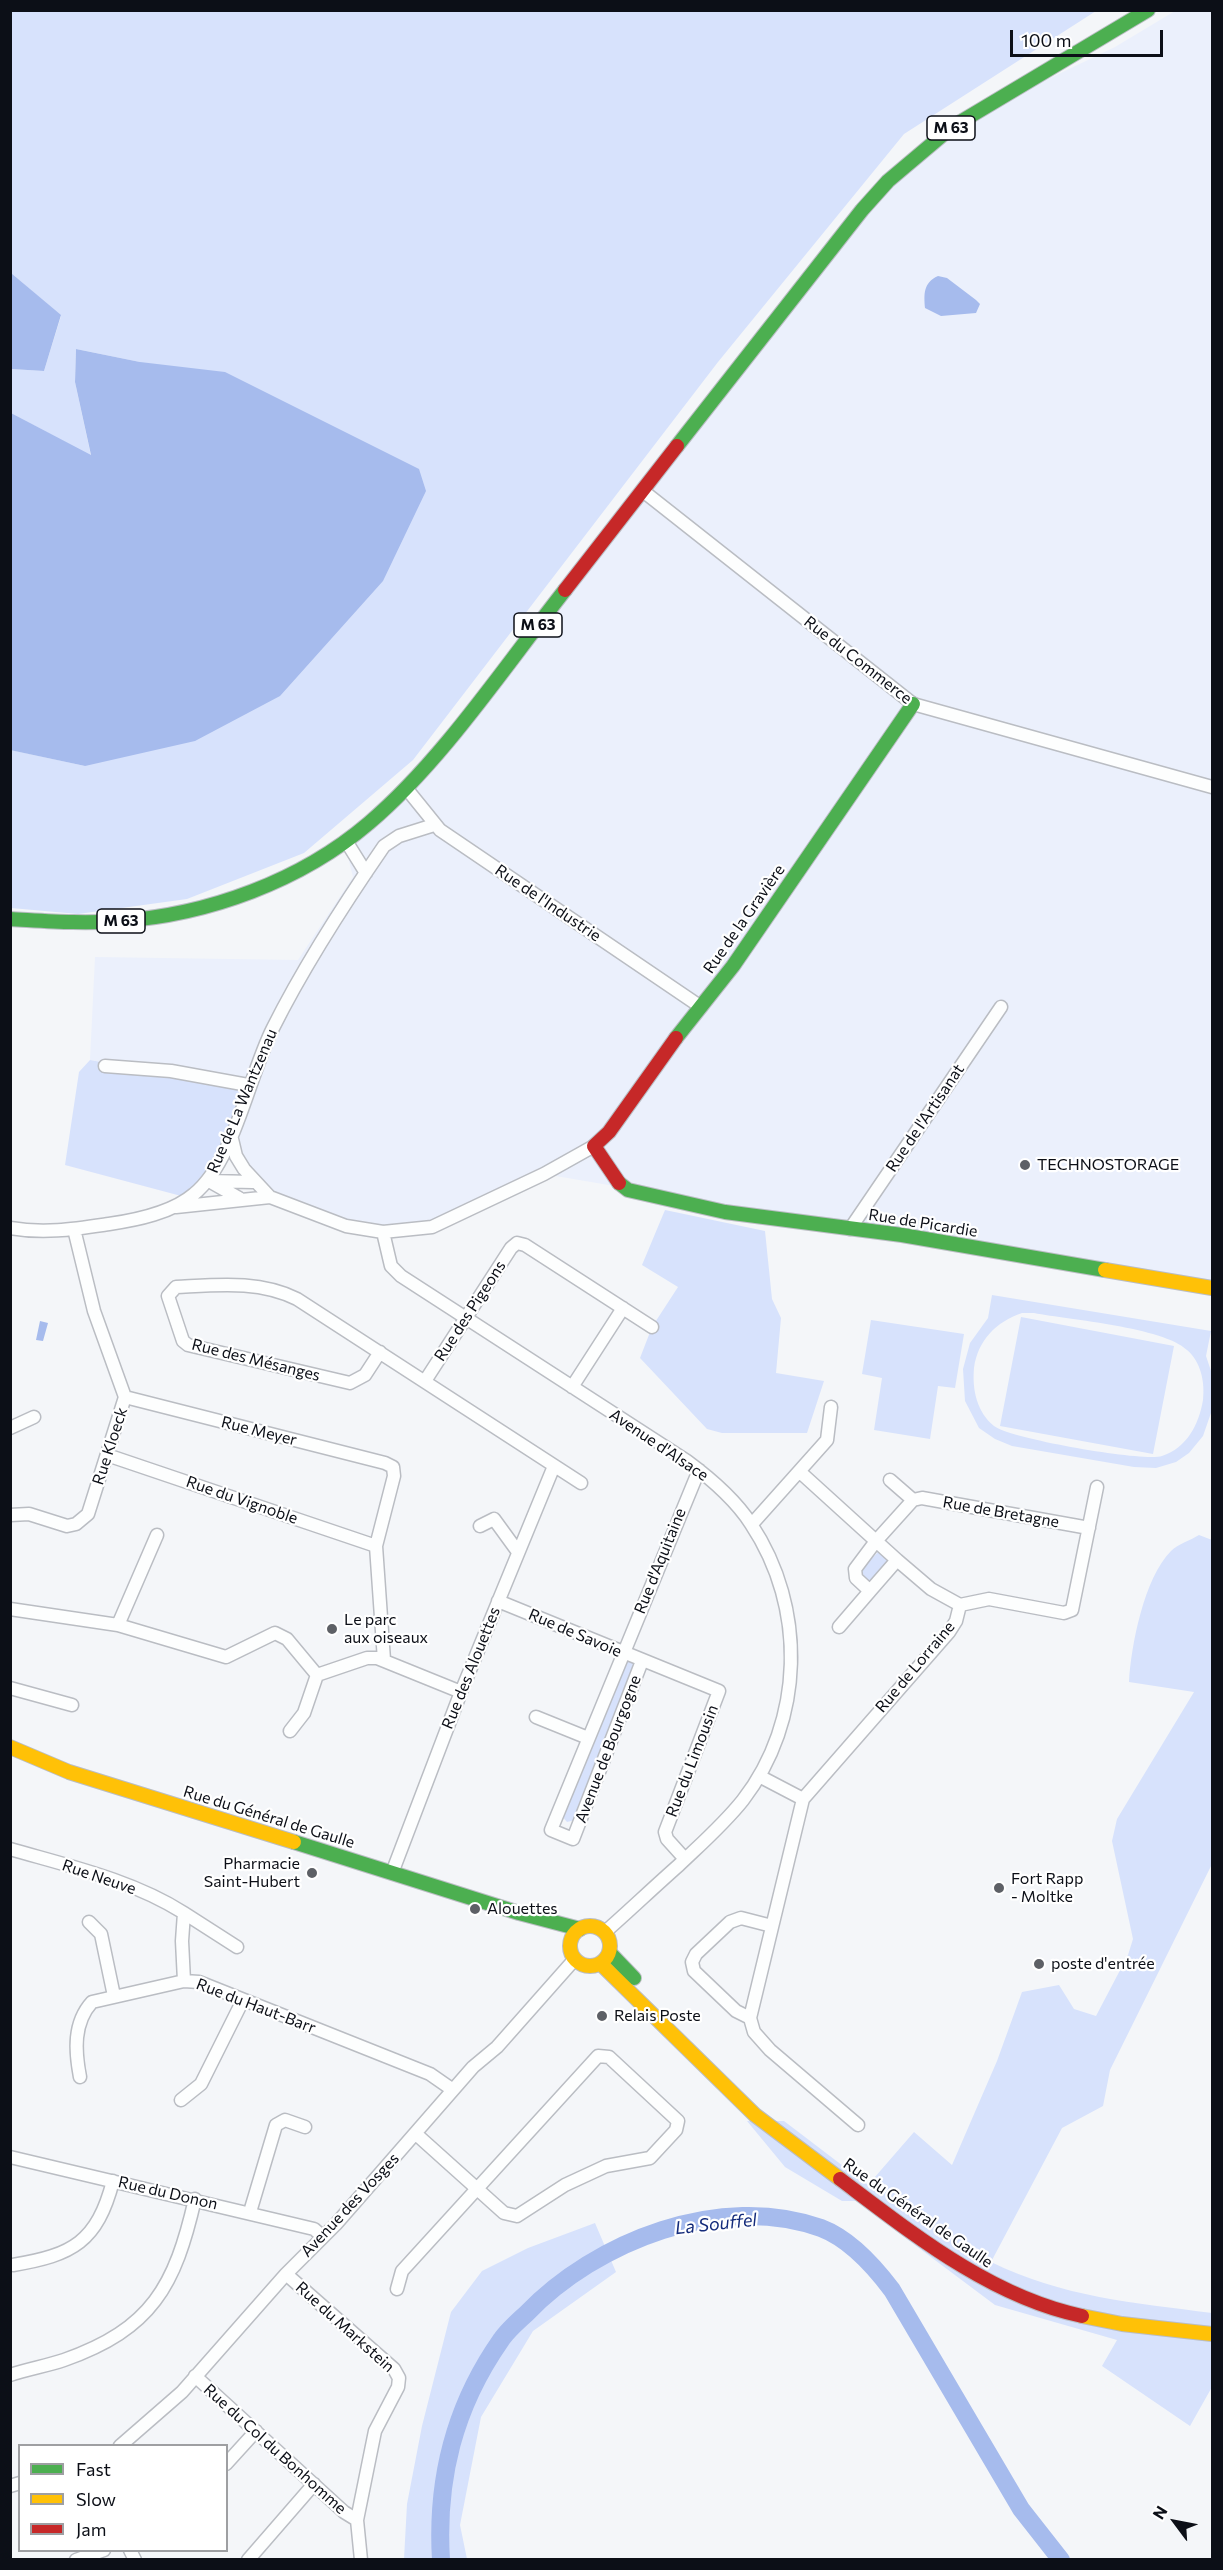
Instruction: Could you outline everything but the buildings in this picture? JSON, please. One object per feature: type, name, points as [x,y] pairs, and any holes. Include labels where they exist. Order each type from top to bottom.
[{"type":"main road","name":"M 63","points":[[10,919],[86,923],[117,922],[210,904],[273,883],[316,862],[346,841],[406,788],[433,758],[862,210],[888,181],[922,150],[962,121],[1148,10]]},
{"type":"main road","name":"Rue de la Gravière","points":[[594,1146],[609,1132],[664,1053],[733,966],[913,704]]},
{"type":"main road","name":"Rue de Picardie","points":[[594,1146],[619,1183],[628,1190],[725,1212],[850,1228],[1212,1288]]},
{"type":"main road","name":"Rue du Général de Gaulle","points":[[10,1747],[69,1772],[519,1913],[580,1929]]},
{"type":"main road","name":"Rue du Général de Gaulle","points":[[519,1913],[570,1944]]},
{"type":"main road","points":[[592,1926],[605,1932],[610,1941],[605,1958],[590,1967],[574,1960],[570,1944],[580,1929],[592,1926]]},
{"type":"main road","name":"Rue du Général de Gaulle","points":[[605,1958],[788,2139],[900,2224],[964,2266],[1015,2295],[1053,2309],[1106,2321],[1212,2334]]},
{"type":"street","name":"Rue du Commerce","points":[[643,491],[913,704],[1212,787]]},
{"type":"street","name":"Rue de l'Industrie","points":[[406,788],[434,825],[700,1007]]},
{"type":"street","name":"Rue de La Wantzenau","points":[[10,1228],[45,1233],[125,1221],[175,1207],[193,1196],[208,1181],[231,1135],[248,1084],[272,1029],[320,942],[384,846],[399,836],[434,825]]},
{"type":"street","points":[[346,841],[366,873]]},
{"type":"street","name":"Rue de l'Artisanat","points":[[850,1228],[1001,1007]]},
{"type":"street","points":[[105,1066],[161,1069],[248,1084]]},
{"type":"street","points":[[231,1135],[236,1156],[253,1182],[270,1197],[346,1226],[383,1232]]},
{"type":"street","name":"Rue de la Gravière","points":[[383,1232],[432,1227],[544,1174],[594,1146]]},
{"type":"street","points":[[208,1181],[253,1182]]},
{"type":"street","points":[[208,1181],[243,1199]]},
{"type":"street","points":[[175,1207],[270,1197]]},
{"type":"street","name":"Rue Kloeck","points":[[10,1515],[29,1514],[67,1526],[76,1524],[88,1514],[125,1397],[94,1311],[74,1229]]},
{"type":"street","name":"Avenue d'Alsace","points":[[383,1232],[389,1258],[397,1274],[699,1470],[716,1484],[752,1524],[778,1577],[788,1617],[792,1665],[783,1719],[759,1776],[726,1821],[605,1932]]},
{"type":"street","name":"Rue des Pigeons","points":[[425,1381],[511,1248],[517,1244],[525,1245],[623,1308]]},
{"type":"street","name":"Rue des Mésanges","points":[[380,1352],[365,1375],[350,1383],[188,1345],[183,1341],[168,1296],[170,1291],[176,1287],[233,1285],[269,1288],[297,1299],[380,1352],[425,1381],[581,1483]]},
{"type":"street","points":[[572,1387],[623,1308],[652,1327]]},
{"type":"street","name":"Rue Meyer","points":[[125,1397],[385,1463],[393,1467],[394,1476],[376,1546]]},
{"type":"street","points":[[752,1524],[827,1440],[831,1407]]},
{"type":"street","points":[[10,1428],[34,1417]]},
{"type":"street","name":"Rue du Vignoble","points":[[107,1455],[376,1546]]},
{"type":"street","name":"Rue des Alouettes","points":[[392,1873],[461,1692],[554,1466]]},
{"type":"street","name":"Rue d'Aquitaine","points":[[624,1653],[699,1470]]},
{"type":"street","points":[[800,1472],[897,1560],[931,1588],[960,1605]]},
{"type":"street","points":[[870,1591],[856,1578],[855,1569],[876,1541],[913,1500],[890,1480]]},
{"type":"street","name":"Rue de Lorraine","points":[[750,2018],[802,1799],[949,1632],[956,1621],[960,1605],[988,1599],[1068,1612],[1076,1601],[1097,1487]]},
{"type":"street","name":"Rue de Bretagne","points":[[913,1500],[928,1499],[1089,1528]]},
{"type":"street","points":[[480,1526],[494,1519],[518,1552]]},
{"type":"street","points":[[118,1625],[157,1535]]},
{"type":"street","points":[[376,1546],[384,1660]]},
{"type":"street","points":[[839,1627],[897,1560]]},
{"type":"street","name":"Rue de Savoie","points":[[498,1600],[719,1691]]},
{"type":"street","points":[[10,1609],[118,1625],[226,1657],[276,1633],[287,1638],[317,1675]]},
{"type":"street","name":"Avenue de Bourgogne","points":[[624,1653],[551,1830],[573,1839],[642,1661]]},
{"type":"street","points":[[317,1675],[367,1658],[384,1660],[461,1692]]},
{"type":"street","points":[[290,1731],[304,1713],[317,1675]]},
{"type":"street","points":[[10,1688],[72,1705]]},
{"type":"street","name":"Rue du Limousin","points":[[685,1859],[667,1839],[665,1832],[719,1691]]},
{"type":"street","points":[[536,1717],[588,1738]]},
{"type":"street","points":[[759,1776],[802,1799]]},
{"type":"street","name":"Rue Neuve","points":[[10,1849],[96,1873],[169,1903],[237,1947]]},
{"type":"street","points":[[184,1913],[184,1981]]},
{"type":"street","points":[[772,1926],[741,1918],[729,1922],[696,1954],[692,1962],[694,1971],[736,2011],[750,2018],[754,2032],[770,2050],[858,2125]]},
{"type":"street","points":[[88,1922],[101,1934],[114,1996]]},
{"type":"street","name":"Avenue des Vosges","points":[[121,2444],[170,2405],[286,2274],[336,2224],[473,2067],[497,2047],[574,1960]]},
{"type":"street","name":"Rue du Haut-Barr","points":[[80,2076],[74,2045],[85,2010],[92,2002],[184,1981],[199,1982],[430,2074],[453,2090]]},
{"type":"street","points":[[181,2100],[201,2084],[243,2000]]},
{"type":"street","points":[[397,2289],[402,2271],[478,2188],[598,2056],[609,2057],[678,2121],[676,2130],[650,2158],[606,2166],[565,2185],[517,2216],[504,2213],[478,2188],[416,2133]]},
{"type":"street","points":[[250,2212],[276,2125],[285,2120],[305,2127]]},
{"type":"street","name":"Rue du Donon","points":[[10,2157],[250,2212],[314,2229],[322,2236]]},
{"type":"street","points":[[13,2265],[49,2259],[87,2237],[105,2211],[113,2181]]},
{"type":"street","points":[[10,2375],[91,2349],[117,2336],[140,2319],[159,2296],[180,2258],[195,2199]]},
{"type":"street","name":"Rue du Markstein","points":[[286,2274],[394,2369],[399,2378],[398,2387],[375,2431],[357,2520]]},
{"type":"street","name":"Rue du Col du Bonhomme","points":[[195,2376],[344,2512],[357,2520]]},
{"type":"street","points":[[228,2462],[256,2432]]},
{"type":"street","points":[[248,2559],[314,2484]]},
{"type":"street","points":[[357,2520],[361,2559]]},
{"type":"street","points":[[76,2559],[98,2552]]},
{"type":"shaded area","points":[[11,11],[1096,11],[904,134],[718,362],[413,760],[304,853],[187,899],[78,914],[11,908],[11,750],[85,766],[140,362],[76,349],[75,382],[91,456],[11,413],[10,369],[44,371],[61,316],[11,273]]},
{"type":"shaded area","points":[[1175,11],[1212,11],[1212,1288],[544,1174],[432,1227],[383,1232],[270,1197],[229,1135],[241,1087],[90,1060],[95,957],[298,960],[353,877],[345,845],[377,820],[890,183],[992,106],[1115,47]]},
{"type":"shaded area","points":[[90,1060],[241,1087],[229,1135],[208,1171],[185,1197],[65,1165],[79,1072]]},
{"type":"shaded area","points":[[665,1210],[765,1231],[772,1299],[781,1318],[776,1373],[824,1381],[807,1433],[722,1433],[707,1429],[640,1358],[652,1327],[678,1287],[642,1265]]},
{"type":"shaded area","points":[[992,1295],[1211,1331],[1206,1356],[1212,1374],[1212,1410],[1203,1436],[1189,1453],[1176,1462],[1156,1468],[1134,1467],[1012,1446],[995,1439],[979,1428],[965,1401],[963,1369],[970,1343],[988,1318]],"holes":[[[1022,1313],[1138,1330],[1175,1342],[1187,1350],[1199,1366],[1203,1379],[1203,1400],[1195,1426],[1185,1441],[1162,1456],[1130,1456],[1050,1443],[994,1426],[983,1414],[977,1400],[974,1376],[976,1358],[984,1341],[996,1327]]]},
{"type":"shaded area","points":[[1021,1317],[1174,1346],[1153,1454],[1000,1426]]},
{"type":"shaded area","points":[[871,1320],[964,1334],[955,1388],[938,1386],[930,1439],[874,1430],[882,1378],[862,1374]]},
{"type":"shaded area","points":[[1199,1535],[1212,1540],[1212,1864],[1110,2070],[1103,2106],[1062,2128],[991,2262],[1018,2274],[1072,2291],[1127,2302],[1212,2313],[1212,2387],[1190,2426],[1102,2366],[1117,2340],[995,2305],[856,2201],[842,2201],[785,2167],[747,2121],[784,2121],[868,2185],[914,2132],[952,2165],[997,2061],[1022,1992],[1059,1985],[1074,2009],[1096,2016],[1128,1955],[1133,1939],[1112,1841],[1117,1819],[1194,1692],[1129,1682],[1136,1632],[1146,1595],[1162,1563],[1171,1551]]},
{"type":"shaded area","points":[[878,1552],[882,1552],[888,1563],[873,1580],[866,1580],[861,1570]]},
{"type":"shaded area","points":[[626,1661],[635,1663],[575,1820],[567,1822],[561,1815]]},
{"type":"shaded area","points":[[595,2223],[616,2272],[533,2331],[481,2417],[460,2525],[467,2559],[404,2559],[407,2504],[422,2426],[451,2312],[482,2271],[528,2248]]},
{"type":"water","points":[[11,273],[61,315],[44,371],[11,369]]},
{"type":"water","points":[[938,276],[947,278],[976,300],[980,304],[976,313],[941,316],[925,308],[927,286]]},
{"type":"water","points":[[76,349],[140,362],[225,372],[419,469],[426,491],[383,581],[280,696],[195,741],[85,766],[10,750],[11,413],[91,455],[75,382]]},
{"type":"water","points":[[40,1321],[48,1323],[43,1341],[36,1340]]},
{"type":"waterway","name":"La Souffel","points":[[441,2560],[442,2501],[445,2472],[452,2445],[471,2391],[506,2333],[555,2288],[588,2265],[624,2245],[662,2230],[702,2220],[743,2216],[782,2218],[821,2228],[842,2239],[869,2263],[892,2290],[1021,2509],[1061,2560]]},
{"type":"traffic: fast","points":[[677,446],[862,210],[888,181],[952,127],[1148,10]]},
{"type":"traffic: fast","points":[[10,919],[105,922],[186,911],[252,892],[314,862],[369,823],[422,771],[472,712],[565,590]]},
{"type":"traffic: fast","points":[[676,1038],[733,966],[913,704]]},
{"type":"traffic: fast","points":[[619,1183],[628,1190],[725,1212],[902,1235],[1105,1270]]},
{"type":"traffic: fast","points":[[294,1842],[519,1913],[580,1929]]},
{"type":"traffic: fast","points":[[610,1953],[634,1978]]},
{"type":"traffic: slow","points":[[1105,1270],[1212,1288]]},
{"type":"traffic: slow","points":[[10,1747],[69,1772],[294,1842]]},
{"type":"traffic: slow","points":[[590,1926],[598,1927],[604,1932],[609,1938],[610,1946],[609,1954],[604,1960],[598,1965],[590,1966],[582,1965],[576,1960],[571,1954],[570,1946],[571,1938],[576,1932],[582,1927],[590,1926]]},
{"type":"traffic: slow","points":[[601,1964],[755,2115],[840,2179]]},
{"type":"traffic: slow","points":[[1082,2316],[1122,2324],[1212,2334]]},
{"type":"traffic: jam","points":[[565,590],[677,446]]},
{"type":"traffic: jam","points":[[619,1183],[594,1146],[609,1132],[676,1038]]},
{"type":"traffic: jam","points":[[840,2179],[925,2242],[985,2279],[1048,2307],[1082,2316]]},
{"type":"place","name":"TECHNOSTORAGE","points":[[1025,1165]]},
{"type":"place","name":"Le parc aux oiseaux","points":[[332,1629]]},
{"type":"place","name":"Pharmacie Saint-Hubert","points":[[312,1873]]},
{"type":"place","name":"Fort Rapp - Moltke","points":[[999,1888]]},
{"type":"place","name":"Alouettes","points":[[475,1909]]},
{"type":"place","name":"poste d'entrée","points":[[1039,1964]]},
{"type":"place","name":"Relais Poste","points":[[602,2016]]}]
